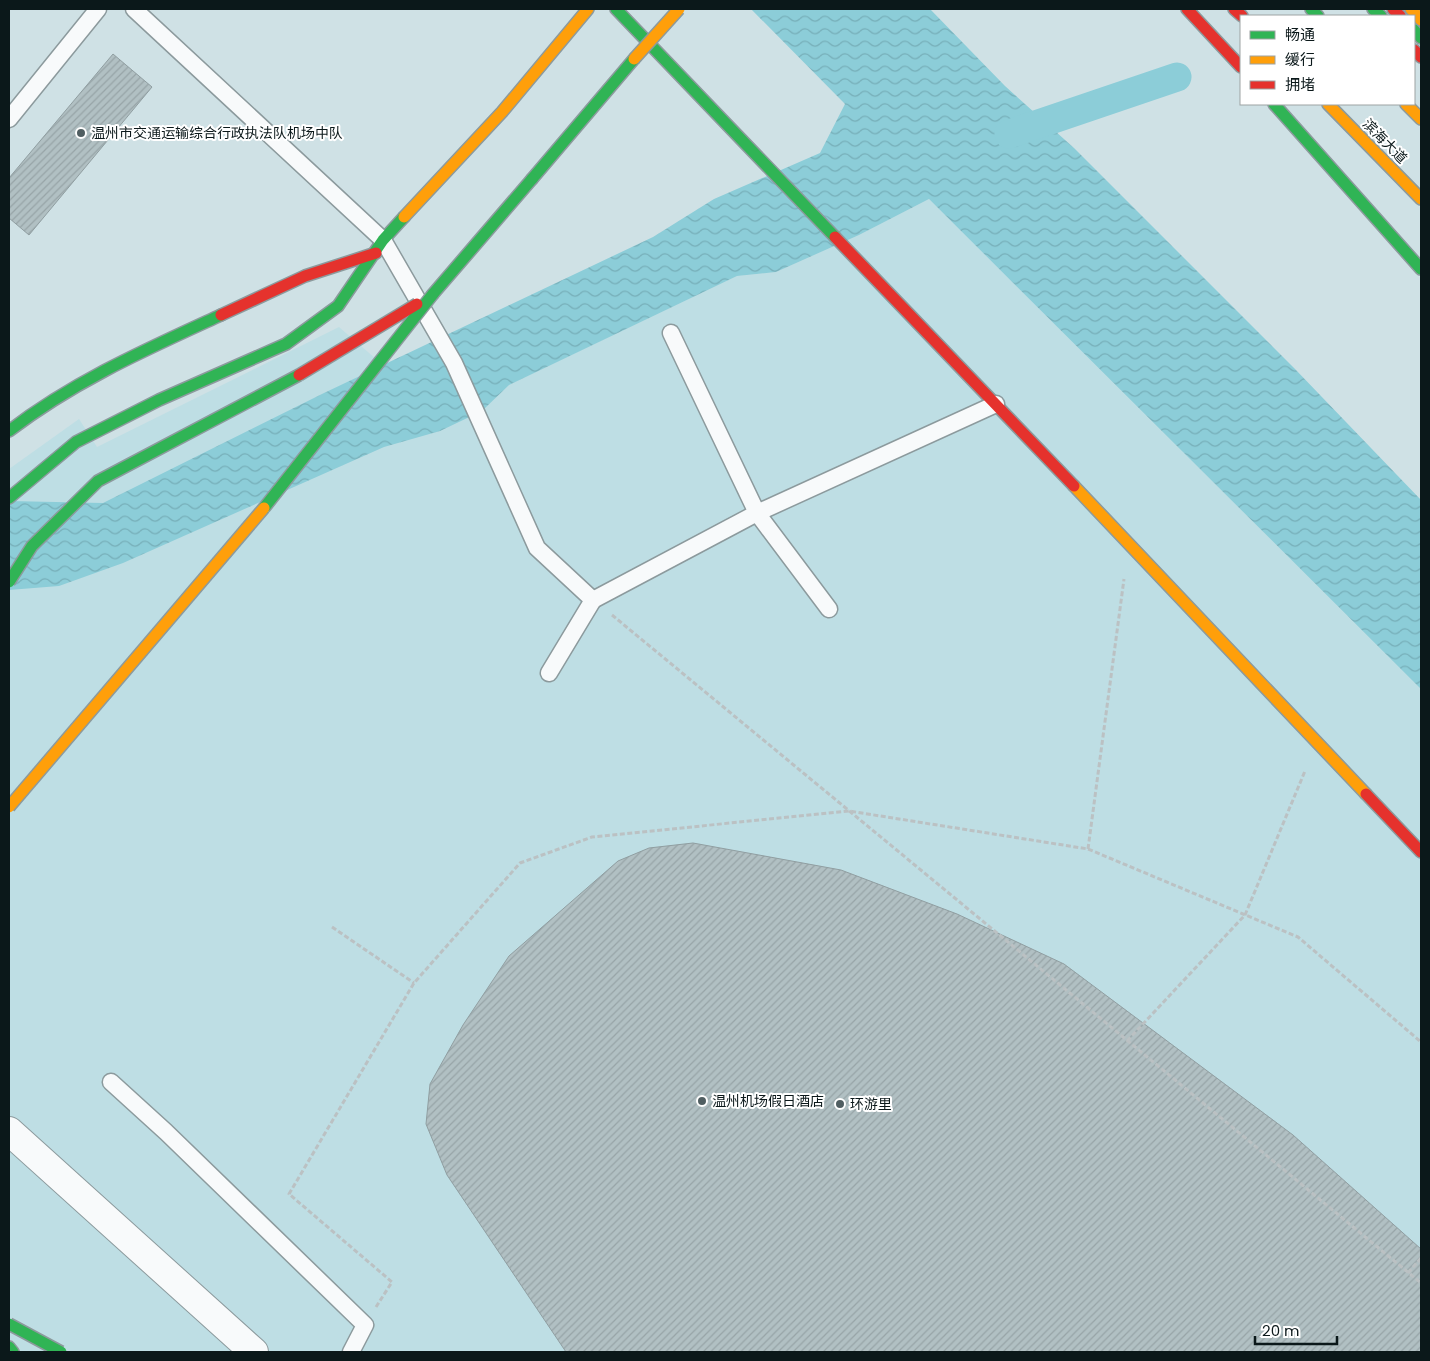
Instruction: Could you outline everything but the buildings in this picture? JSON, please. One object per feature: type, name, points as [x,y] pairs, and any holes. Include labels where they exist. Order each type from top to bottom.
[{"type":"main road","points":[[9,498],[76,442],[159,400],[250,362],[286,344],[338,306],[379,247],[502,112],[588,9]]},
{"type":"main road","points":[[616,9],[996,404],[1421,852]]},
{"type":"main road","points":[[634,60],[662,9]]},
{"type":"main road","points":[[9,807],[252,523],[433,294],[679,9]]},
{"type":"main road","points":[[1186,9],[1240,66]]},
{"type":"main road","points":[[1411,9],[1421,20]]},
{"type":"main road","points":[[1275,105],[1421,269]]},
{"type":"main road","name":"滨海大道","points":[[1329,105],[1421,198]]},
{"type":"main road","points":[[1407,105],[1421,119]]},
{"type":"main road","points":[[9,431],[43,404],[111,366],[305,276],[379,247]]},
{"type":"main road","points":[[9,582],[32,546],[98,481],[324,362],[433,294]]},
{"type":"main road","points":[[11,1312],[59,1352]]},
{"type":"main road","points":[[9,1324],[59,1352]]},
{"type":"main road","points":[[9,1347],[13,1352]]},
{"type":"street","points":[[9,1131],[254,1352]]},
{"type":"lane","points":[[9,119],[98,9]]},
{"type":"lane","points":[[134,9],[379,247],[454,363],[538,548],[593,600]]},
{"type":"lane","points":[[671,333],[757,513],[829,609]]},
{"type":"lane","points":[[549,673],[593,600],[757,513],[996,404]]},
{"type":"lane","points":[[111,1082],[166,1132],[365,1325],[351,1352]]},
{"type":"path","points":[[1088,849],[1129,544]]},
{"type":"path","points":[[593,600],[1421,1283]]},
{"type":"path","points":[[1127,1040],[1245,915],[1317,742]]},
{"type":"path","points":[[365,1325],[392,1282],[289,1194],[414,984],[520,863],[592,837],[849,811],[1088,849],[1298,937],[1421,1042]]},
{"type":"path","points":[[332,927],[414,984]]},
{"type":"path","points":[[1408,1273],[1421,1258]]},
{"type":"shaded area","points":[[929,199],[1421,682],[1421,1352],[9,1352],[9,469],[79,419],[97,447],[339,327],[391,372],[482,411],[508,385],[737,276],[776,272],[859,235]]},
{"type":"water","points":[[751,9],[930,9],[1005,86],[1074,148],[1295,369],[1421,500],[1421,689],[929,199],[859,235],[776,272],[737,276],[509,385],[482,411],[440,431],[384,447],[123,563],[59,586],[9,590],[9,501],[103,503],[324,393],[653,237],[714,199],[820,153],[845,104]]},
{"type":"waterway","points":[[1009,134],[1177,77]]},
{"type":"traffic: fast","points":[[616,9],[835,237]]},
{"type":"traffic: fast","points":[[1311,9],[1317,15]]},
{"type":"traffic: fast","points":[[1373,9],[1380,15]]},
{"type":"traffic: fast","points":[[1415,31],[1421,38]]},
{"type":"traffic: fast","points":[[532,179],[634,59]]},
{"type":"traffic: fast","points":[[1275,105],[1421,269]]},
{"type":"traffic: fast","points":[[433,294],[532,179]]},
{"type":"traffic: fast","points":[[9,498],[76,442],[159,400],[286,344],[338,306],[383,240],[404,217]]},
{"type":"traffic: fast","points":[[264,508],[433,294]]},
{"type":"traffic: fast","points":[[9,431],[85,381],[139,353],[221,315]]},
{"type":"traffic: fast","points":[[9,582],[32,546],[98,481],[299,375]]},
{"type":"traffic: fast","points":[[9,1324],[61,1352]]},
{"type":"traffic: fast","points":[[9,1347],[13,1352]]},
{"type":"traffic: slow","points":[[404,217],[502,112],[588,9]]},
{"type":"traffic: slow","points":[[634,59],[679,9]]},
{"type":"traffic: slow","points":[[1411,9],[1421,20]]},
{"type":"traffic: slow","points":[[1329,105],[1421,199]]},
{"type":"traffic: slow","points":[[1407,105],[1421,119]]},
{"type":"traffic: slow","points":[[1074,486],[1366,794]]},
{"type":"traffic: slow","points":[[9,807],[264,508]]},
{"type":"traffic: jam","points":[[1187,9],[1240,66]]},
{"type":"traffic: jam","points":[[1234,9],[1241,15]]},
{"type":"traffic: jam","points":[[1393,9],[1399,15]]},
{"type":"traffic: jam","points":[[1415,51],[1421,57]]},
{"type":"traffic: jam","points":[[835,237],[1074,486]]},
{"type":"traffic: jam","points":[[221,315],[305,276],[376,253]]},
{"type":"traffic: jam","points":[[299,375],[417,304]]},
{"type":"traffic: jam","points":[[1366,794],[1421,852]]},
{"type":"place","name":"温州市交通运输综合行政执法队机场中队","points":[[81,133]]},
{"type":"place","name":"温州机场假日酒店","points":[[702,1101]]},
{"type":"place","name":"环游里","points":[[840,1104]]}]
